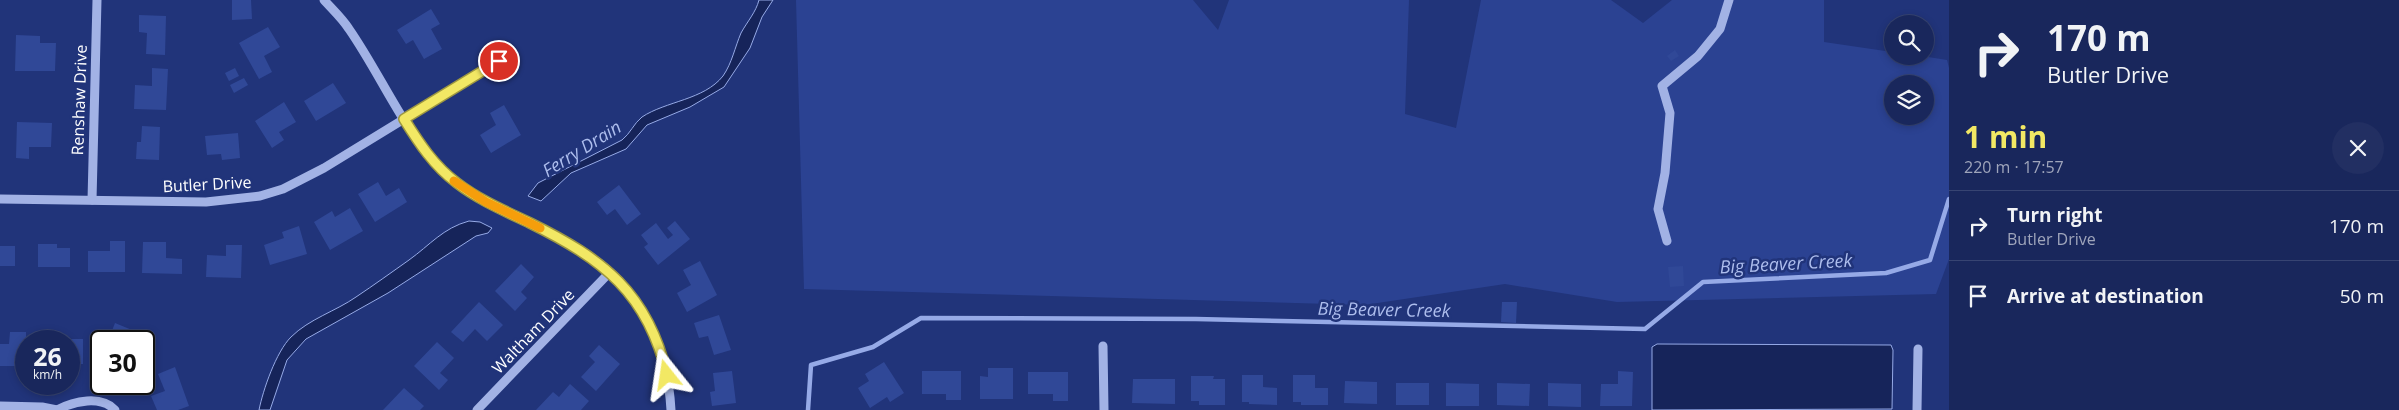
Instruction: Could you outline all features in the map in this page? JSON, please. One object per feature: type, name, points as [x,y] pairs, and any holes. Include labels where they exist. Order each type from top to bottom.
[{"type":"street","name":"Renshaw Drive","points":[[92,200],[97,0]]},
{"type":"street","points":[[324,0],[348,27],[404,119],[432,160],[456,182],[486,202],[578,248],[610,272],[631,295],[653,332],[667,375],[671,410]]},
{"type":"street","points":[[1667,241],[1658,209],[1665,172],[1670,112],[1662,86],[1698,56],[1720,29],[1729,0]]},
{"type":"street","name":"Butler Drive","points":[[0,199],[206,202],[260,196],[301,180],[499,61]]},
{"type":"street","name":"Waltham Drive","points":[[477,410],[610,272]]},
{"type":"street","points":[[1103,346],[1104,410]]},
{"type":"street","points":[[1917,410],[1918,349]]},
{"type":"street","points":[[0,406],[42,407],[57,410],[67,404],[100,401],[106,402],[115,410]]},
{"type":"shaded area","name":"Ferry Drain","points":[[759,0],[773,0],[762,17],[750,48],[724,87],[690,107],[647,125],[626,149],[571,173],[541,201],[528,196],[538,183],[622,140],[642,117],[662,107],[695,95],[715,84],[726,71],[741,33],[754,13]]},
{"type":"shaded area","points":[[796,0],[1193,0],[1218,30],[1229,0],[1409,0],[1405,114],[1456,128],[1481,0],[1611,0],[1643,23],[1672,0],[1824,0],[1824,42],[1884,51],[1884,65],[1934,65],[1934,58],[1947,60],[1949,68],[1949,259],[1936,294],[1617,302],[1505,284],[1364,305],[804,289]]},
{"type":"shaded area","points":[[469,221],[480,222],[492,228],[488,233],[476,236],[388,293],[306,339],[287,360],[270,410],[259,410],[275,361],[291,337],[314,320],[363,292],[409,260],[444,232]]},
{"type":"shaded area","points":[[1657,344],[1891,345],[1893,350],[1892,409],[1652,410],[1652,347]]},
{"type":"building","points":[[232,0],[251,0],[252,19],[232,20]]},
{"type":"building","points":[[431,9],[440,24],[431,29],[442,49],[424,59],[413,40],[406,44],[397,30]]},
{"type":"building","points":[[139,15],[166,16],[165,55],[146,54],[147,33],[139,32]]},
{"type":"building","points":[[268,27],[280,47],[264,56],[272,72],[259,79],[239,43]]},
{"type":"building","points":[[16,35],[40,36],[40,43],[56,43],[55,71],[15,71]]},
{"type":"building","points":[[1675,50],[1679,56],[1671,61],[1667,56]]},
{"type":"building","points":[[152,68],[168,69],[166,110],[134,109],[135,85],[152,86]]},
{"type":"building","points":[[235,68],[239,76],[229,81],[225,73]]},
{"type":"building","points":[[244,78],[248,85],[234,93],[230,85]]},
{"type":"building","points":[[333,83],[346,103],[316,121],[304,101]]},
{"type":"building","points":[[284,102],[296,122],[279,132],[284,140],[272,148],[255,121]]},
{"type":"building","points":[[504,105],[521,135],[491,153],[480,135],[496,125],[490,113]]},
{"type":"building","points":[[17,122],[52,123],[51,147],[29,147],[29,159],[16,158]]},
{"type":"building","points":[[142,126],[160,127],[159,160],[136,159],[137,142],[141,142]]},
{"type":"building","points":[[238,133],[240,158],[222,160],[221,154],[207,155],[205,136]]},
{"type":"building","points":[[378,182],[386,196],[399,188],[407,202],[375,222],[358,194]]},
{"type":"building","points":[[619,185],[641,214],[627,225],[615,209],[607,215],[597,202]]},
{"type":"building","points":[[350,208],[363,231],[330,250],[314,222],[332,211],[335,217]]},
{"type":"building","points":[[675,221],[690,239],[658,265],[644,247],[648,244],[641,235],[656,223],[668,239],[673,235],[667,228]]},
{"type":"building","points":[[299,226],[307,254],[270,265],[264,245],[284,238],[282,232]]},
{"type":"building","points":[[110,241],[125,241],[125,272],[88,272],[88,251],[110,251]]},
{"type":"building","points":[[143,242],[166,242],[166,258],[182,259],[182,274],[142,273]]},
{"type":"building","points":[[38,244],[57,244],[57,248],[70,248],[70,267],[38,267]]},
{"type":"building","points":[[226,245],[242,245],[241,278],[206,277],[207,255],[226,256]]},
{"type":"building","points":[[0,246],[15,246],[15,266],[0,266]]},
{"type":"building","points":[[700,261],[717,295],[687,312],[677,293],[691,285],[683,270]]},
{"type":"building","points":[[521,264],[534,277],[521,292],[527,298],[515,311],[495,291]]},
{"type":"building","points":[[1683,266],[1684,286],[1670,287],[1668,267]]},
{"type":"building","points":[[479,302],[503,325],[487,341],[475,329],[463,342],[451,332]]},
{"type":"building","points":[[1502,302],[1517,302],[1516,323],[1501,322]]},
{"type":"building","points":[[719,315],[731,350],[714,355],[708,336],[699,338],[694,323]]},
{"type":"building","points":[[115,323],[132,330],[112,330]]},
{"type":"building","points":[[10,332],[15,332],[15,366],[0,366],[0,344],[9,344]]},
{"type":"building","points":[[80,339],[83,339],[83,364],[80,364]]},
{"type":"building","points":[[437,342],[454,358],[440,373],[448,380],[439,390],[414,366]]},
{"type":"building","points":[[599,345],[620,364],[596,391],[581,377],[595,362],[589,356]]},
{"type":"building","points":[[884,362],[904,393],[890,402],[887,397],[870,408],[858,388],[869,381],[865,374]]},
{"type":"building","points":[[175,367],[189,406],[178,410],[157,410],[151,396],[165,391],[158,374]]},
{"type":"building","points":[[988,368],[1013,368],[1013,399],[980,399],[980,376],[988,377]]},
{"type":"building","points":[[732,371],[736,403],[712,406],[710,392],[715,391],[713,373]]},
{"type":"building","points":[[922,371],[961,371],[961,400],[946,400],[946,394],[922,394]]},
{"type":"building","points":[[1618,371],[1633,372],[1632,406],[1600,406],[1601,384],[1618,384]]},
{"type":"building","points":[[1028,372],[1068,372],[1068,401],[1053,401],[1053,394],[1028,394]]},
{"type":"building","points":[[1242,375],[1263,375],[1263,387],[1277,388],[1277,405],[1242,402]]},
{"type":"building","points":[[1293,375],[1315,375],[1315,388],[1328,388],[1328,405],[1301,405],[1301,402],[1293,402]]},
{"type":"building","points":[[1191,376],[1214,376],[1213,379],[1225,379],[1225,405],[1199,405],[1199,401],[1191,401]]},
{"type":"building","points":[[1133,379],[1175,379],[1175,404],[1132,403]]},
{"type":"building","points":[[1345,381],[1377,382],[1377,404],[1344,403]]},
{"type":"building","points":[[1396,383],[1429,383],[1429,405],[1396,405]]},
{"type":"building","points":[[1446,383],[1479,384],[1479,406],[1446,406]]},
{"type":"building","points":[[1497,383],[1530,384],[1529,406],[1497,405]]},
{"type":"building","points":[[1548,383],[1581,384],[1581,407],[1548,406]]},
{"type":"building","points":[[570,384],[589,401],[581,410],[536,410],[553,392],[559,397]]},
{"type":"building","points":[[404,388],[424,406],[420,410],[383,410]]},
{"type":"waterway","name":"Big Beaver Creek","points":[[808,410],[811,365],[873,347],[921,318],[1196,319],[1645,329],[1703,282],[1886,273],[1930,260],[1949,199]]},
{"type":"slow traffic","points":[[454,181],[486,202],[540,228]]},
{"type":"route","points":[[499,61],[404,119],[432,160],[468,191],[578,248],[610,272],[631,295],[646,318],[659,346],[667,375]]}]
